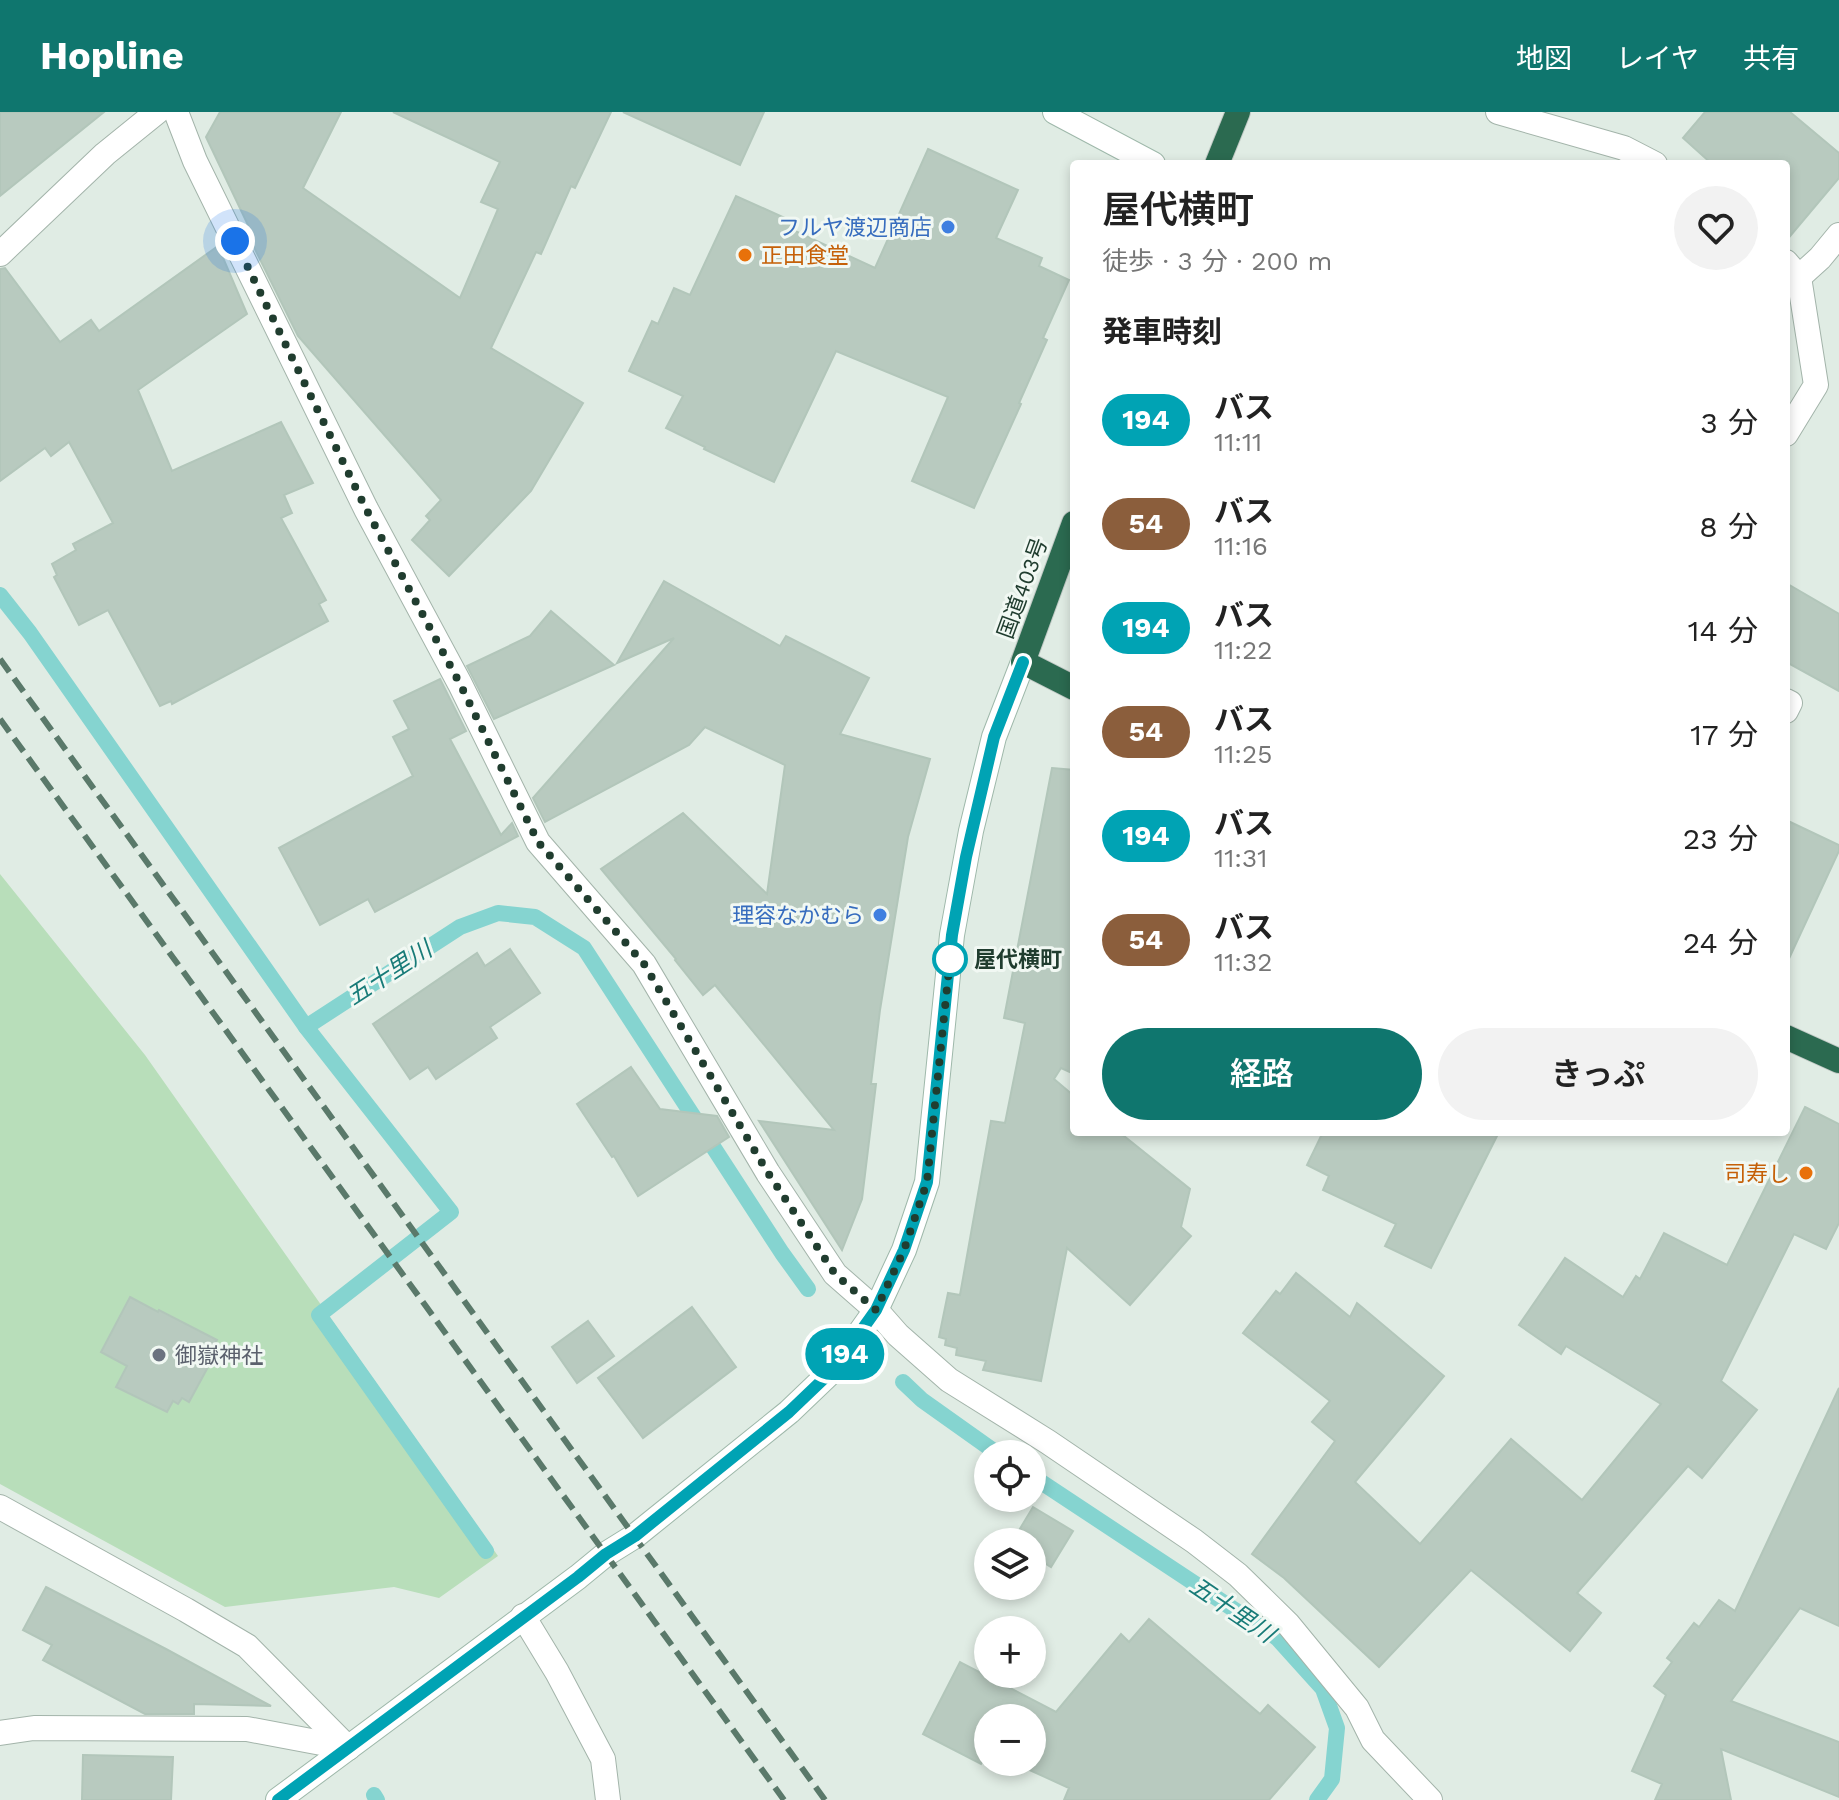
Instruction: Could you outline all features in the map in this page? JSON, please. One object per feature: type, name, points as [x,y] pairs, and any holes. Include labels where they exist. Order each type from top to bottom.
[{"type":"highway","points":[[1219,160],[1238,112]]},
{"type":"highway","name":"国道403号","points":[[1070,534],[1023,662],[1070,686]]},
{"type":"highway","points":[[1790,1039],[1839,1061]]},
{"type":"street","points":[[0,254],[105,154],[157,112]]},
{"type":"street","points":[[176,112],[195,161],[366,509],[460,684],[538,842],[644,964],[768,1173],[835,1274],[949,1380],[1158,1516],[1238,1575],[1288,1624],[1357,1708],[1373,1740],[1430,1800]]},
{"type":"street","points":[[1055,112],[1145,160]]},
{"type":"street","points":[[1498,112],[1624,148],[1647,160]]},
{"type":"street","points":[[1790,427],[1816,385],[1792,270],[1820,258],[1839,235]]},
{"type":"street","points":[[278,1800],[606,1554],[635,1536],[789,1412],[834,1369],[876,1310],[904,1250],[927,1182],[952,935],[971,831],[994,737],[1023,662]]},
{"type":"street","points":[[0,1507],[247,1646],[348,1748]]},
{"type":"street","points":[[523,1616],[603,1759],[608,1800]]},
{"type":"street","points":[[0,1733],[34,1728],[247,1729],[348,1748]]},
{"type":"green space","points":[[0,874],[145,1055],[498,1556],[439,1598],[394,1587],[225,1607],[0,1484]]},
{"type":"building","points":[[0,112],[104,112],[0,196]]},
{"type":"building","points":[[220,112],[341,112],[303,188],[460,298],[498,209],[481,202],[500,162],[393,112],[611,112],[575,188],[571,186],[541,254],[536,252],[491,348],[583,403],[531,491],[449,576],[412,540],[430,520],[426,516],[441,500],[298,336],[244,227],[248,225],[206,137]]},
{"type":"building","points":[[623,112],[764,112],[740,165]]},
{"type":"building","points":[[1705,112],[1790,112],[1839,153],[1839,178],[1790,236],[1790,160],[1708,160],[1683,138]]},
{"type":"building","points":[[928,149],[1018,190],[996,238],[1042,258],[1039,266],[1069,280],[1043,338],[1047,340],[1021,404],[974,508],[912,481],[948,397],[836,351],[774,482],[666,428],[683,396],[629,371],[652,321],[658,324],[674,288],[690,295],[736,196],[796,223],[793,230],[875,268]]},
{"type":"building","points":[[218,246],[247,314],[138,390],[172,471],[281,422],[313,483],[284,495],[292,513],[281,518],[326,600],[319,604],[328,621],[172,704],[171,701],[160,706],[108,610],[79,625],[54,577],[57,575],[52,564],[76,550],[73,544],[113,523],[69,442],[51,456],[45,448],[0,481],[0,269],[5,268],[60,342],[91,320],[99,331]]},
{"type":"building","points":[[664,581],[780,646],[786,636],[869,678],[840,734],[930,759],[908,837],[880,1010],[871,1084],[876,1084],[862,1199],[842,1250],[759,1121],[834,1130],[715,985],[703,995],[601,869],[683,813],[767,894],[785,765],[705,727],[689,745],[545,822],[533,798],[674,638],[617,663]]},
{"type":"building","points":[[1790,585],[1839,614],[1839,691],[1790,664]]},
{"type":"building","points":[[551,611],[614,665],[494,719],[467,666],[530,636]]},
{"type":"building","points":[[440,679],[466,731],[450,739],[501,835],[512,823],[518,836],[375,912],[368,899],[320,925],[279,848],[413,776],[393,737],[409,729],[394,701]]},
{"type":"building","points":[[1052,768],[1070,770],[1070,1072],[1061,1068],[1054,1079],[1070,1093],[1070,1136],[1124,1136],[1190,1189],[1181,1227],[1191,1236],[1130,1305],[1067,1248],[1041,1381],[983,1370],[986,1361],[956,1355],[957,1348],[945,1345],[946,1339],[939,1337],[948,1293],[960,1295],[991,1121],[1005,1123],[1025,1023],[1004,1018]]},
{"type":"building","points":[[1790,822],[1839,845],[1839,851],[1790,956]]},
{"type":"building","points":[[510,949],[540,993],[490,1027],[497,1038],[436,1079],[428,1067],[410,1079],[373,1024],[477,953],[485,966]]},
{"type":"building","points":[[631,1067],[660,1109],[717,1116],[729,1137],[638,1196],[577,1104]]},
{"type":"building","points":[[1805,1107],[1839,1124],[1839,1223],[1826,1249],[1794,1234],[1721,1381],[1757,1410],[1702,1478],[1688,1466],[1577,1593],[1601,1613],[1570,1651],[1471,1570],[1379,1667],[1284,1578],[1252,1554],[1335,1441],[1312,1422],[1330,1401],[1243,1333],[1276,1291],[1280,1294],[1296,1273],[1350,1317],[1357,1303],[1444,1376],[1355,1482],[1420,1544],[1511,1439],[1582,1500],[1661,1404],[1566,1346],[1561,1354],[1519,1325],[1565,1258],[1623,1297],[1636,1276],[1640,1279],[1664,1233],[1727,1265]]},
{"type":"building","points":[[1321,1136],[1497,1136],[1431,1268],[1385,1246],[1396,1224],[1323,1190],[1329,1176],[1307,1165]]},
{"type":"building","name":"御嶽神社","points":[[130,1297],[217,1340],[209,1354],[214,1356],[189,1402],[182,1398],[178,1404],[173,1401],[167,1412],[116,1387],[127,1366],[101,1352]]},
{"type":"building","points":[[692,1307],[736,1367],[643,1438],[598,1378]]},
{"type":"building","points":[[588,1321],[614,1356],[577,1383],[552,1347]]},
{"type":"building","points":[[1839,1388],[1839,1626],[1800,1608],[1731,1701],[1839,1742],[1839,1797],[1721,1749],[1731,1800],[1655,1800],[1662,1784],[1632,1771],[1666,1695],[1654,1686],[1672,1662],[1667,1658],[1694,1623],[1699,1627],[1719,1600],[1735,1611]]},
{"type":"building","points":[[1030,1512],[1041,1512],[1073,1531],[1051,1567],[1046,1564],[1046,1528],[1020,1528]]},
{"type":"building","points":[[46,1587],[271,1706],[194,1704],[194,1714],[145,1714],[43,1660],[52,1645],[23,1630]]},
{"type":"building","points":[[1149,1619],[1260,1714],[1268,1705],[1315,1747],[1269,1800],[1064,1800],[1069,1788],[1043,1776],[1046,1776],[1046,1707],[1056,1712],[1121,1634],[1129,1642]]},
{"type":"building","points":[[960,1662],[974,1669],[974,1688],[1010,1688],[1041,1704],[974,1704],[974,1760],[923,1734]]},
{"type":"building","points":[[83,1755],[173,1757],[171,1800],[82,1800]]},
{"type":"waterway","name":"五十里川","points":[[0,595],[30,633],[306,1027],[460,927],[498,913],[535,917],[584,948],[808,1289]]},
{"type":"waterway","points":[[306,1027],[451,1212],[319,1315],[486,1551]]},
{"type":"waterway","name":"五十里川","points":[[903,1382],[922,1400],[978,1440]]},
{"type":"waterway","name":"五十里川","points":[[1046,1485],[1277,1638],[1323,1689],[1337,1728],[1332,1779],[1317,1800]]},
{"type":"waterway","points":[[374,1795],[377,1800]]},
{"type":"railway","points":[[0,659],[825,1800]]},
{"type":"railway","points":[[0,719],[784,1800]]},
{"type":"bus line","name":"194","points":[[278,1800],[606,1554],[635,1536],[789,1412],[834,1369],[876,1310],[904,1250],[927,1182],[952,935],[966,857],[994,737],[1023,662]]},
{"type":"place","name":"フルヤ渡辺商店","points":[[948,227]]},
{"type":"place","name":"正田食堂","points":[[745,255]]},
{"type":"place","name":"理容なかむら","points":[[880,915]]},
{"type":"place","name":"屋代横町","points":[[950,959]]},
{"type":"place","name":"司寿し","points":[[1806,1173]]},
{"type":"place","name":"御嶽神社","points":[[159,1355]]},
{"type":"route","points":[[235,241],[366,509],[460,684],[538,842],[644,964],[768,1173],[835,1274],[876,1310],[904,1250],[927,1182],[950,959]]}]
